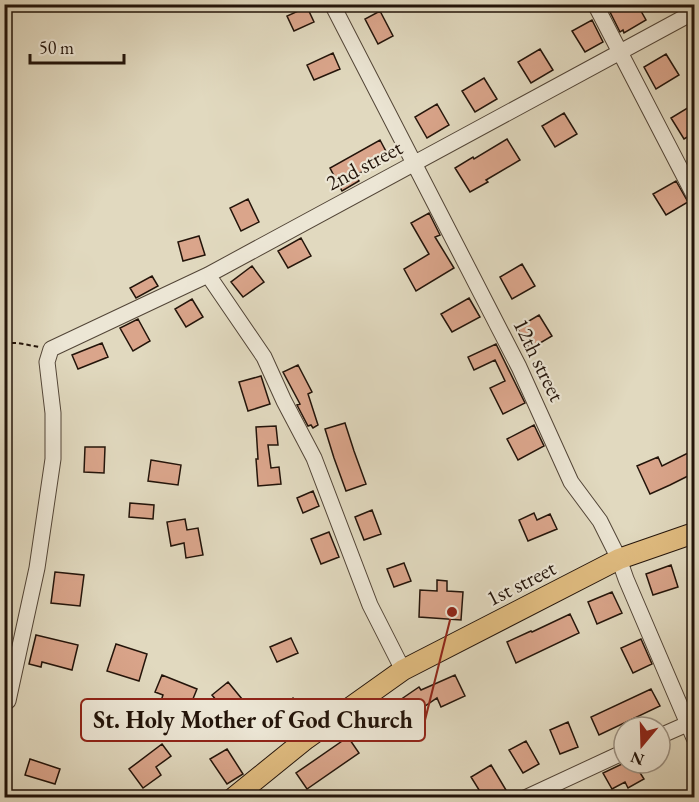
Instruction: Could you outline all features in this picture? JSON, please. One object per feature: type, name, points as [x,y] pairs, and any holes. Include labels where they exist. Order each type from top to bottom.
[{"type":"main road","name":"1st street","points":[[233,798],[306,739],[403,670],[619,559],[694,533]]},
{"type":"street","name":"12th street","points":[[332,4],[519,367],[571,482],[600,521],[619,559],[691,722],[694,738]]},
{"type":"street","points":[[595,4],[694,195]]},
{"type":"street","name":"2nd street","points":[[51,349],[208,275],[694,12]]},
{"type":"street","points":[[208,275],[264,357],[314,458],[370,605],[403,670]]},
{"type":"street","points":[[8,701],[37,568],[53,459],[53,413],[47,362],[51,349]]},
{"type":"street","points":[[672,731],[691,722]]},
{"type":"street","points":[[525,798],[612,758]]},
{"type":"path","points":[[4,343],[51,349]]},
{"type":"building","points":[[623,4],[637,4],[646,20],[624,33],[623,30],[620,32],[610,12]]},
{"type":"building","points":[[307,7],[314,22],[294,31],[287,16]]},
{"type":"building","points":[[380,11],[393,36],[378,44],[365,19]]},
{"type":"building","points":[[592,20],[603,42],[585,52],[572,31]]},
{"type":"building","points":[[540,49],[553,70],[531,83],[518,62]]},
{"type":"building","points":[[333,53],[340,69],[314,80],[307,65]]},
{"type":"building","points":[[666,54],[679,75],[656,89],[644,67]]},
{"type":"building","points":[[484,78],[497,99],[475,112],[462,91]]},
{"type":"building","points":[[437,104],[449,125],[427,138],[415,117]]},
{"type":"building","points":[[694,104],[694,133],[684,139],[671,118]]},
{"type":"building","points":[[564,113],[577,134],[555,147],[542,126]]},
{"type":"building","points":[[507,139],[520,160],[470,192],[455,168]]},
{"type":"building","points":[[380,140],[389,157],[356,175],[359,181],[342,191],[330,168]]},
{"type":"building","points":[[676,181],[688,202],[666,215],[653,194]]},
{"type":"building","points":[[248,199],[259,222],[241,231],[230,208]]},
{"type":"building","points":[[429,213],[440,235],[435,237],[454,268],[416,291],[404,269],[429,254],[411,223]]},
{"type":"building","points":[[199,236],[205,255],[183,261],[178,242]]},
{"type":"building","points":[[301,238],[311,256],[288,268],[278,251]]},
{"type":"building","points":[[522,264],[535,286],[512,299],[500,277]]},
{"type":"building","points":[[252,266],[264,282],[243,297],[231,282]]},
{"type":"building","points":[[152,276],[158,286],[136,298],[130,288]]},
{"type":"building","points":[[469,298],[480,317],[452,332],[441,314]]},
{"type":"building","points":[[192,299],[203,317],[186,327],[175,309]]},
{"type":"building","points":[[539,315],[552,336],[530,349],[517,328]]},
{"type":"building","points":[[138,319],[150,341],[133,351],[120,328]]},
{"type":"building","points":[[102,343],[108,357],[78,369],[72,355]]},
{"type":"building","points":[[496,344],[525,403],[503,414],[490,388],[505,381],[495,360],[474,370],[468,357]]},
{"type":"building","points":[[298,365],[312,392],[308,394],[318,425],[313,428],[311,425],[308,426],[297,405],[300,404],[283,372]]},
{"type":"building","points":[[261,376],[270,404],[248,411],[239,382]]},
{"type":"building","points":[[345,423],[366,484],[346,491],[325,429]]},
{"type":"building","points":[[534,425],[544,446],[518,460],[507,439]]},
{"type":"building","points":[[276,426],[278,445],[268,445],[271,468],[279,467],[281,484],[258,486],[256,427]]},
{"type":"building","points":[[85,447],[105,447],[104,473],[84,472]]},
{"type":"building","points":[[694,450],[694,473],[650,494],[637,466],[658,457],[662,466]]},
{"type":"building","points":[[151,460],[181,465],[178,485],[148,481]]},
{"type":"building","points":[[313,491],[319,506],[303,513],[297,498]]},
{"type":"building","points":[[130,503],[154,505],[153,519],[129,517]]},
{"type":"building","points":[[372,510],[381,534],[364,540],[355,517]]},
{"type":"building","points":[[534,513],[537,520],[550,514],[557,529],[528,541],[519,520]]},
{"type":"building","points":[[185,519],[187,530],[198,528],[203,555],[186,558],[184,543],[171,546],[167,522]]},
{"type":"building","points":[[329,532],[339,557],[321,564],[311,539]]},
{"type":"building","points":[[404,563],[411,581],[394,587],[387,569]]},
{"type":"building","points":[[671,565],[678,587],[653,595],[646,574]]},
{"type":"building","points":[[55,572],[84,575],[80,606],[51,603]]},
{"type":"building","points":[[437,580],[447,581],[447,591],[463,592],[461,620],[419,617],[420,590],[437,591]]},
{"type":"building","points":[[612,592],[622,613],[597,624],[588,602]]},
{"type":"building","points":[[570,614],[579,633],[516,663],[507,642]]},
{"type":"building","points":[[36,635],[78,645],[72,670],[42,662],[41,667],[29,664]]},
{"type":"building","points":[[291,638],[298,653],[277,662],[270,647]]},
{"type":"building","points":[[641,639],[652,664],[633,673],[621,648]]},
{"type":"building","points":[[116,644],[147,654],[139,681],[107,671]]},
{"type":"building","points":[[162,675],[197,689],[186,716],[191,712],[181,738],[152,727],[163,695],[155,692]]},
{"type":"building","points":[[455,675],[465,696],[441,707],[437,698],[378,740],[367,725],[399,704],[397,702],[419,687],[421,690]]},
{"type":"building","points":[[228,682],[242,699],[226,712],[212,695]]},
{"type":"building","points":[[651,689],[660,706],[641,715],[612,715],[612,729],[599,735],[591,717]]},
{"type":"building","points":[[293,698],[305,714],[285,729],[273,713]]},
{"type":"building","points":[[568,722],[578,747],[560,754],[550,730]]},
{"type":"building","points":[[348,737],[359,753],[307,789],[296,773]]},
{"type":"building","points":[[526,741],[539,764],[523,773],[509,750]]},
{"type":"building","points":[[162,744],[171,756],[156,767],[161,775],[143,788],[129,769]]},
{"type":"building","points":[[227,749],[243,774],[227,784],[210,759]]},
{"type":"building","points":[[30,759],[60,769],[55,784],[25,775]]},
{"type":"building","points":[[491,765],[506,790],[494,798],[484,798],[471,777]]},
{"type":"building","points":[[612,769],[612,775],[642,775],[644,779],[628,788],[625,782],[612,789],[603,773]]},
{"type":"place","name":"St. Holy Mother of God Church","points":[[452,612]]}]
